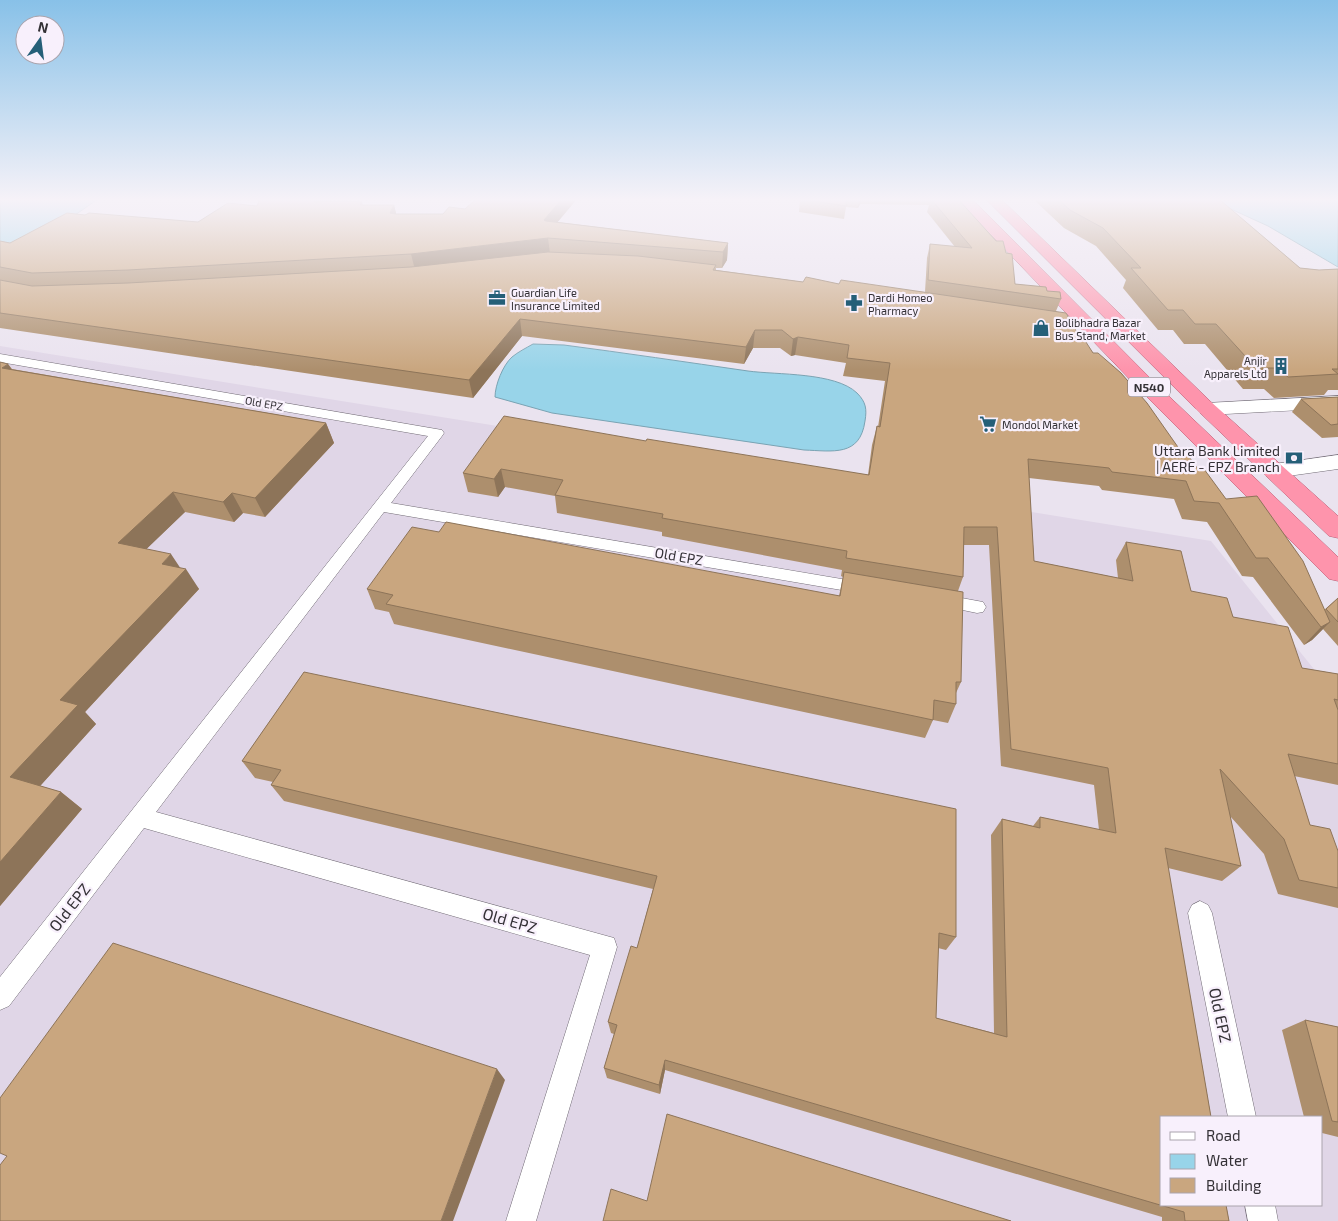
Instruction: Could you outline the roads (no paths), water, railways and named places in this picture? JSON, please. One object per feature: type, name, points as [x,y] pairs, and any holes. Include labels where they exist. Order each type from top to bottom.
[{"type":"highway","name":"N540","points":[[1020,256],[1088,326],[1338,572]]},
{"type":"highway","name":"N540","points":[[1051,256],[1207,409],[1338,530]]},
{"type":"street","points":[[1060,322],[1088,326]]},
{"type":"street","points":[[1207,409],[1338,402]]},
{"type":"street","points":[[1274,471],[1338,462]]},
{"type":"lane","name":"Old EPZ","points":[[0,358],[437,433],[0,997]]},
{"type":"lane","name":"Old EPZ","points":[[380,506],[879,590]]},
{"type":"lane","points":[[928,598],[977,606]]},
{"type":"lane","name":"Old EPZ","points":[[139,817],[605,947],[521,1221]]},
{"type":"lane","name":"Old EPZ","points":[[1200,913],[1242,1116]]},
{"type":"lane","points":[[1260,1206],[1263,1221]]},
{"type":"water","points":[[1319,256],[1338,256],[1338,267]]},
{"type":"water","points":[[533,344],[564,345],[748,371],[805,376],[835,381],[847,386],[862,399],[866,413],[862,433],[857,441],[844,449],[835,451],[804,450],[552,413],[495,397],[496,387],[506,365],[517,353]]},
{"type":"place","name":"Guardian Life Insurance Limited","points":[[497,298]]},
{"type":"place","name":"Dardi Homeo Pharmacy","points":[[854,303]]},
{"type":"place","name":"Bolibhadra Bazar Bus Stand, Market","points":[[1041,328]]},
{"type":"place","name":"Anjir Apparels Ltd","points":[[1281,366]]},
{"type":"place","name":"Mondol Market","points":[[988,424]]},
{"type":"place","name":"Uttara Bank Limited | AERE - EPZ Branch","points":[[1294,458]]}]
